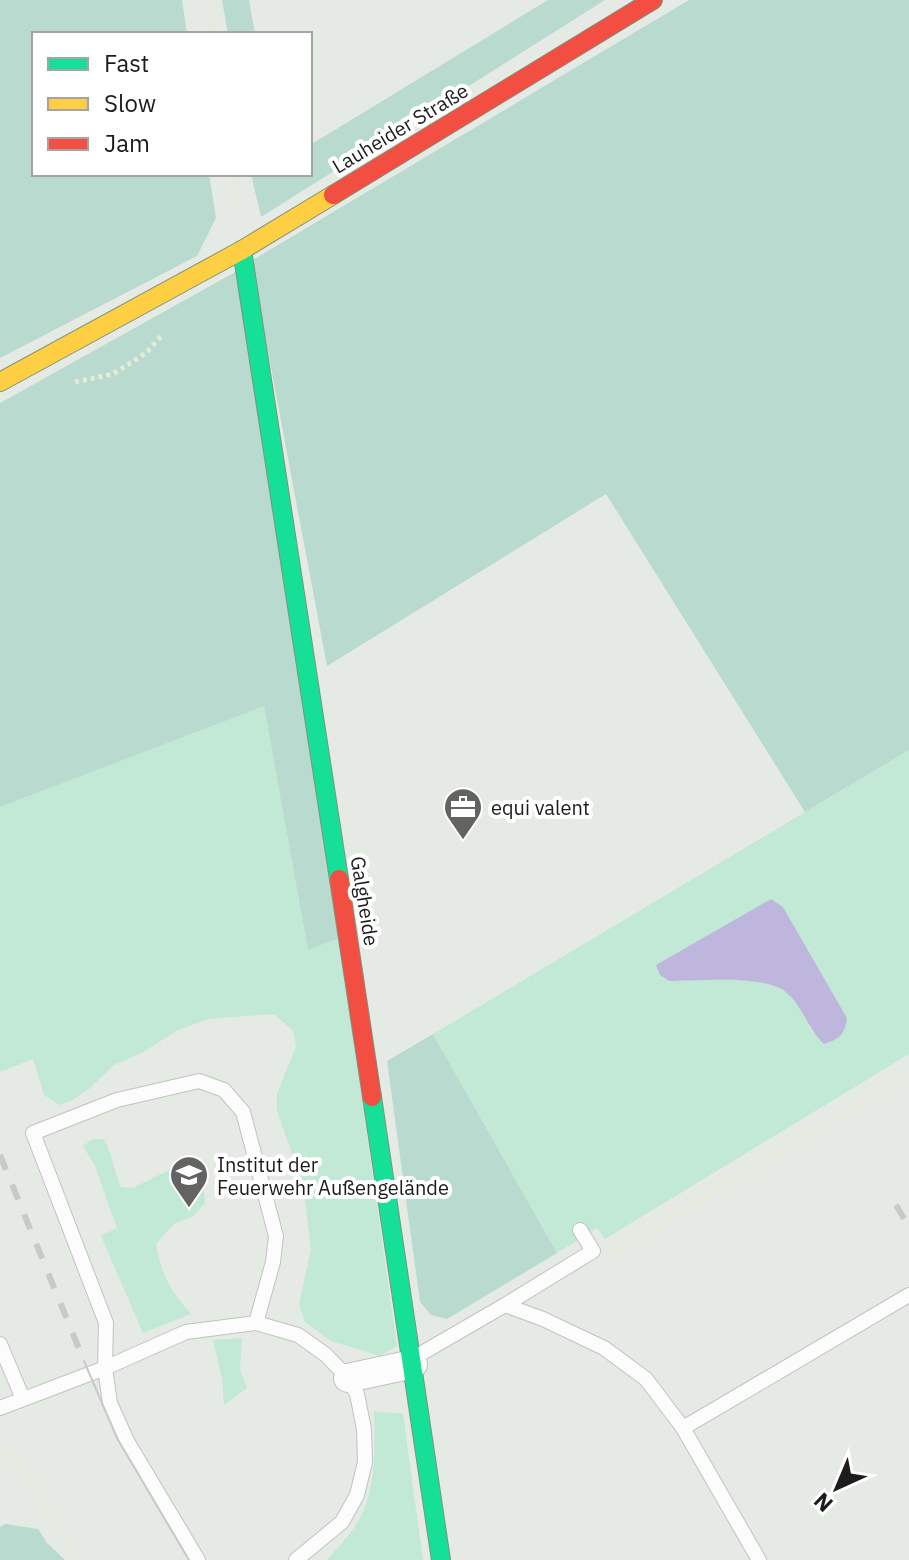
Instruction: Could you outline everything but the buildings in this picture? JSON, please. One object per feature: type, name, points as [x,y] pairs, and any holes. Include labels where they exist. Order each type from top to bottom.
[{"type":"street","name":"Lauheider Straße","points":[[0,382],[242,250],[653,0]]},
{"type":"street","name":"Galgheide","points":[[242,250],[441,1560]]},
{"type":"street","points":[[348,1378],[413,1361]]},
{"type":"lane","points":[[198,1560],[127,1441],[110,1403],[105,1368],[106,1323],[33,1133],[117,1100],[199,1081],[224,1090],[243,1112],[276,1236],[273,1262],[256,1323]]},
{"type":"lane","points":[[413,1361],[593,1251],[580,1230]]},
{"type":"lane","points":[[683,1428],[909,1295]]},
{"type":"lane","points":[[505,1305],[604,1348],[646,1379],[683,1428],[759,1560]]},
{"type":"lane","points":[[0,1408],[105,1368],[186,1332],[256,1323],[298,1335],[326,1355],[348,1378],[357,1394],[364,1429],[365,1462],[357,1495],[342,1522],[296,1560]]},
{"type":"lane","points":[[0,1344],[23,1399]]},
{"type":"path","points":[[209,0],[214,32]]},
{"type":"path","points":[[593,1251],[614,1252],[909,1075]]},
{"type":"path","points":[[0,1453],[13,1453],[76,1560]]},
{"type":"green space","points":[[0,0],[182,0],[187,32],[32,32],[32,176],[209,176],[216,218],[197,256],[0,358]]},
{"type":"green space","points":[[222,0],[249,0],[255,32],[228,32]]},
{"type":"green space","points":[[548,0],[605,0],[261,217],[251,176],[312,176],[312,144]]},
{"type":"green space","points":[[689,0],[909,0],[909,750],[805,812],[606,494],[327,666],[251,261]]},
{"type":"green space","points":[[237,271],[339,938],[308,950],[264,706],[0,807],[0,403]]},
{"type":"green space","points":[[264,705],[308,950],[339,938],[397,1346],[380,1356],[331,1341],[305,1322],[299,1304],[311,1249],[305,1201],[277,1111],[277,1094],[296,1046],[293,1031],[274,1014],[208,1019],[176,1031],[142,1053],[114,1065],[89,1089],[59,1105],[44,1095],[33,1059],[0,1072],[0,807]]},
{"type":"green space","points":[[909,750],[909,1054],[605,1239],[597,1228],[557,1253],[433,1034]],"holes":[[[783,907],[847,1018],[813,1033],[794,1000],[776,986],[747,980],[669,981]]]},
{"type":"green space","points":[[433,1034],[557,1253],[447,1319],[431,1315],[420,1302],[387,1061]]},
{"type":"green space","points":[[93,1139],[104,1139],[121,1187],[133,1188],[181,1164],[200,1179],[205,1203],[193,1216],[174,1224],[156,1244],[168,1282],[191,1314],[143,1333],[101,1236],[117,1228],[95,1166],[83,1146]]},
{"type":"green space","points":[[242,1338],[240,1369],[247,1388],[224,1405],[213,1340]]},
{"type":"green space","points":[[374,1411],[403,1414],[423,1560],[327,1560],[355,1527],[366,1504],[373,1470]]},
{"type":"green space","points":[[5,1524],[38,1529],[47,1543],[65,1560],[0,1560],[0,1527]]},
{"type":"shaded area","points":[[771,899],[783,907],[847,1018],[841,1035],[830,1042],[824,1044],[792,999],[777,987],[731,980],[669,981],[660,975],[656,965]]},
{"type":"tram line","points":[[84,1361],[117,1438],[189,1560]]},
{"type":"railway","points":[[0,1155],[84,1361]]},
{"type":"railway","points":[[896,1205],[909,1227]]},
{"type":"traffic: fast","points":[[242,250],[339,879]]},
{"type":"traffic: fast","points":[[372,1097],[441,1560]]},
{"type":"traffic: slow","points":[[0,382],[242,250],[333,195]]},
{"type":"traffic: jam","points":[[333,195],[653,0]]},
{"type":"traffic: jam","points":[[339,879],[372,1097]]},
{"type":"place","name":"equi valent","points":[[463,841]]},
{"type":"place","name":"Institut der Feuerwehr Außengelände","points":[[189,1209]]}]
